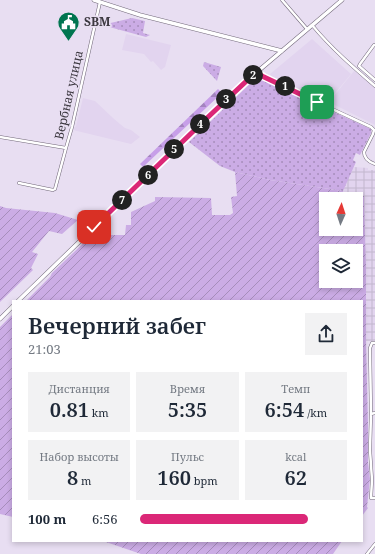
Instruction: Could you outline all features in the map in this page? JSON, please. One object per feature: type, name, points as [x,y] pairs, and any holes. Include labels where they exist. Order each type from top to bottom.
[{"type":"main road","points":[[94,0],[140,15],[282,51]]},
{"type":"main road","points":[[19,300],[256,72],[342,0]]},
{"type":"main road","points":[[0,319],[12,307]]},
{"type":"street","points":[[282,0],[307,29]]},
{"type":"street","name":"Вербная улица","points":[[19,183],[53,190],[55,189],[72,127],[100,2]]},
{"type":"street","points":[[312,25],[350,65],[375,86]]},
{"type":"street","points":[[374,45],[360,64],[360,68],[375,80]]},
{"type":"street","points":[[256,72],[371,127],[374,130],[373,134],[364,154],[368,161],[375,164]]},
{"type":"street","points":[[0,137],[66,148]]},
{"type":"street","points":[[375,343],[372,343],[370,348],[371,498],[375,498]]},
{"type":"street","points":[[368,554],[374,548],[375,544]]},
{"type":"shaded area","points":[[132,18],[145,21],[143,33],[150,35],[146,37],[102,25]]},
{"type":"shaded area","points":[[126,34],[171,45],[165,67],[161,70],[144,54],[122,50]]},
{"type":"shaded area","points":[[312,39],[351,74],[327,103],[272,77],[270,74]]},
{"type":"shaded area","points":[[204,62],[221,67],[217,81],[203,66]]},
{"type":"shaded area","points":[[354,71],[375,87],[375,125],[329,102]]},
{"type":"shaded area","points":[[257,77],[371,129],[371,133],[360,155],[356,153],[353,160],[356,162],[343,191],[270,180],[235,172],[220,166],[189,142]]},
{"type":"shaded area","points":[[83,98],[95,101],[125,128],[131,130],[140,137],[131,144],[73,130],[76,126]]},
{"type":"shaded area","points":[[354,167],[375,170],[375,341],[366,341],[364,196],[363,192],[343,192],[348,177]]},
{"type":"shaded area","points":[[235,172],[270,180],[343,191],[319,192],[319,236],[363,236],[364,196],[368,463],[370,479],[368,508],[363,515],[363,300],[27,300],[50,277],[52,273],[92,235],[125,235],[126,225],[131,225],[131,212],[155,201],[155,197],[211,198],[212,215],[230,215],[233,213],[231,197],[237,196]]},
{"type":"shaded area","points":[[0,206],[6,208],[55,213],[78,220],[62,234],[49,231],[32,252],[38,254],[31,268],[33,270],[0,302]]},
{"type":"shaded area","points":[[12,315],[12,517],[0,514],[0,327]]},
{"type":"shaded area","points":[[106,542],[341,542],[333,554],[141,554]]},
{"type":"green space","points":[[218,89],[222,93],[143,167],[140,164]]},
{"type":"place","name":"SBM","points":[[69,42]]},
{"type":"route","points":[[94,227],[256,72],[317,102]]}]
